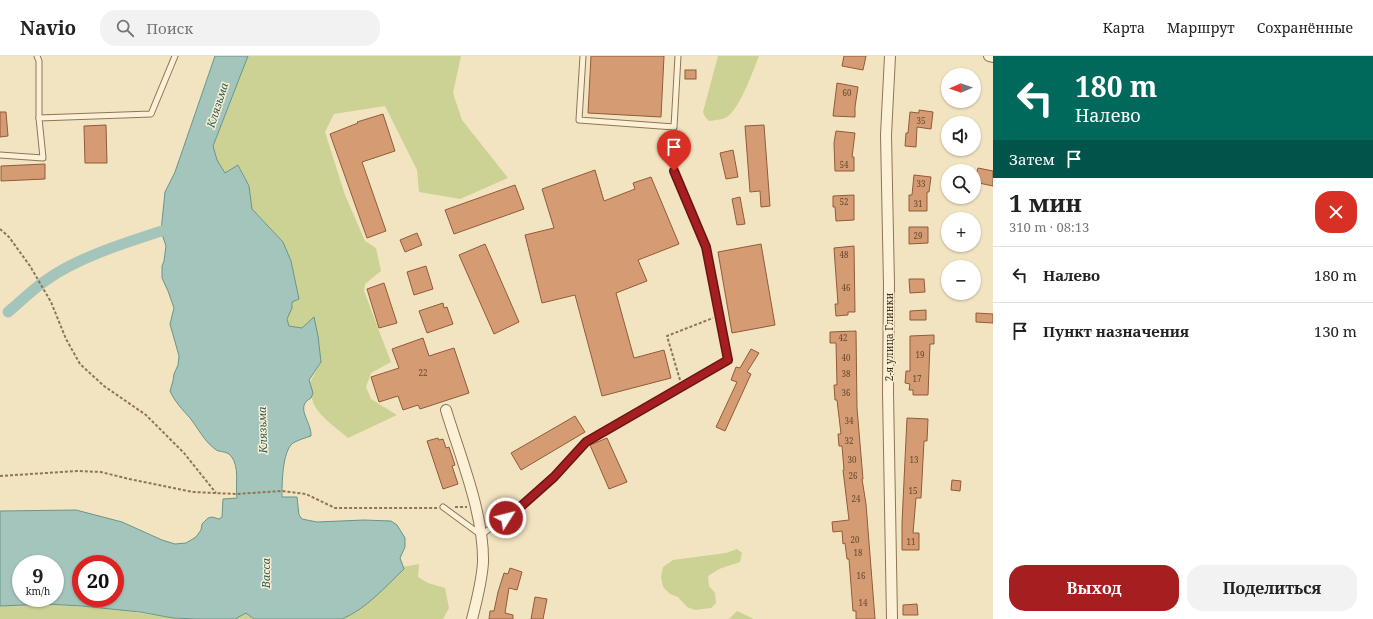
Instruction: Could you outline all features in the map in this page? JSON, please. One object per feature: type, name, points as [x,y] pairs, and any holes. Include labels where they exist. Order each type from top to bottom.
[{"type":"street","name":"2-я улица Глинки","points":[[890,56],[886,135],[892,619]]},
{"type":"street","points":[[989,56],[993,57]]},
{"type":"street","points":[[446,410],[476,507],[481,535],[483,561],[481,580],[472,619]]},
{"type":"lane","points":[[0,155],[43,158],[39,118],[39,61],[37,56]]},
{"type":"lane","points":[[39,118],[151,114],[175,56]]},
{"type":"lane","points":[[583,56],[579,120],[674,127],[678,56]]},
{"type":"lane","points":[[443,508],[481,535],[518,509],[554,477],[586,442],[728,360],[706,247],[674,171]]},
{"type":"path","points":[[0,229],[9,237],[30,266],[51,302],[66,339],[80,364],[104,386],[146,415],[184,453],[216,494]]},
{"type":"path","points":[[682,387],[667,336],[720,315]]},
{"type":"path","points":[[0,476],[77,471],[102,472],[174,488],[216,494],[282,491],[306,494],[335,508],[476,507]]},
{"type":"green space","points":[[248,56],[461,56],[453,93],[462,120],[508,178],[460,199],[419,192],[417,170],[385,106],[334,114],[325,132],[345,195],[365,241],[376,248],[381,271],[365,284],[364,291],[391,362],[371,373],[366,387],[371,399],[397,415],[348,438],[321,414],[313,403],[310,382],[321,362],[314,318],[302,328],[289,326],[287,319],[292,308],[292,302],[299,299],[291,261],[283,242],[252,209],[249,186],[239,165],[225,173],[217,160],[213,146]]},
{"type":"green space","points":[[718,56],[759,56],[746,89],[737,106],[727,117],[709,121],[703,112]]},
{"type":"green space","points":[[737,549],[742,553],[740,562],[719,569],[708,576],[709,586],[715,593],[716,603],[711,608],[695,610],[687,607],[678,597],[670,594],[663,587],[661,577],[663,567],[673,560],[726,553]]},
{"type":"green space","points":[[419,564],[418,577],[428,583],[445,588],[449,608],[443,619],[342,619],[351,615],[367,604],[403,569],[402,567]]},
{"type":"green space","points":[[64,605],[113,609],[173,618],[196,619],[0,619],[0,606],[64,607]]},
{"type":"green space","points":[[737,611],[754,619],[729,619]]},
{"type":"green space","points":[[246,613],[254,619],[235,619]]},
{"type":"water","points":[[215,56],[248,56],[213,146],[217,160],[225,173],[238,165],[249,186],[252,209],[283,242],[291,261],[299,299],[292,302],[292,308],[287,319],[289,326],[302,328],[314,317],[321,362],[309,380],[313,393],[311,398],[304,406],[311,436],[293,443],[289,447],[283,468],[282,497],[297,497],[299,515],[302,519],[317,522],[364,520],[391,521],[397,525],[405,538],[405,547],[400,558],[404,569],[367,604],[351,615],[342,619],[254,619],[246,613],[235,619],[173,618],[140,612],[92,607],[124,607],[124,555],[72,555],[72,605],[64,605],[64,555],[12,555],[12,605],[0,606],[0,511],[76,510],[122,522],[162,540],[175,544],[186,543],[196,537],[201,530],[202,524],[208,518],[212,517],[219,519],[222,517],[223,499],[237,498],[234,460],[229,454],[217,450],[211,446],[176,402],[170,391],[178,365],[179,356],[170,324],[174,308],[162,278],[162,266],[166,246],[161,231],[165,192],[175,172]]},
{"type":"building","points":[[591,56],[664,56],[661,117],[588,113]]},
{"type":"building","points":[[844,56],[866,56],[863,70],[842,66]]},
{"type":"building","points":[[685,70],[696,70],[696,79],[685,79]]},
{"type":"building","points":[[837,83],[858,87],[855,117],[833,116]]},
{"type":"building","points":[[919,110],[933,112],[931,129],[917,127],[916,147],[905,146],[910,112],[919,113]]},
{"type":"building","points":[[0,112],[6,112],[8,136],[0,137]]},
{"type":"building","points":[[383,114],[395,151],[362,162],[386,231],[367,238],[330,134],[358,123],[357,122]]},
{"type":"building","points":[[106,125],[107,163],[85,163],[84,126]]},
{"type":"building","points":[[764,125],[770,206],[761,207],[760,191],[750,192],[745,126]]},
{"type":"building","points":[[836,131],[855,133],[852,157],[854,157],[854,171],[835,171],[834,143]]},
{"type":"building","points":[[733,150],[738,177],[726,179],[720,153]]},
{"type":"building","points":[[45,164],[45,179],[1,181],[1,166]]},
{"type":"building","points":[[981,169],[993,171],[993,186],[981,183]]},
{"type":"building","points":[[595,170],[604,201],[635,189],[633,183],[651,177],[679,244],[638,260],[647,281],[616,293],[634,358],[664,350],[671,378],[602,396],[575,295],[542,303],[525,235],[554,228],[542,189]]},
{"type":"building","points":[[914,175],[931,177],[929,192],[927,192],[927,211],[909,211],[909,195],[912,195]]},
{"type":"building","points":[[515,185],[524,209],[454,234],[445,210]]},
{"type":"building","points":[[854,195],[854,220],[836,221],[835,207],[833,207],[833,196]]},
{"type":"building","points":[[740,197],[745,224],[737,225],[732,199]]},
{"type":"building","points":[[909,227],[928,227],[928,243],[909,244]]},
{"type":"building","points":[[417,233],[422,245],[405,252],[400,240]]},
{"type":"building","points":[[485,244],[519,322],[494,334],[459,255]]},
{"type":"building","points":[[761,244],[775,325],[732,333],[718,252]]},
{"type":"building","points":[[854,246],[855,312],[848,312],[848,315],[836,316],[835,304],[838,304],[834,248]]},
{"type":"building","points":[[426,266],[433,289],[414,295],[407,272]]},
{"type":"building","points":[[909,279],[924,279],[925,292],[910,293]]},
{"type":"building","points":[[384,283],[397,323],[379,328],[367,289]]},
{"type":"building","points":[[443,303],[444,308],[447,307],[453,324],[427,333],[419,311]]},
{"type":"building","points":[[926,310],[926,320],[910,320],[910,311]]},
{"type":"building","points":[[976,313],[993,314],[993,323],[976,322]]},
{"type":"building","points":[[856,331],[857,408],[875,619],[856,619],[856,611],[853,611],[849,559],[847,559],[845,543],[843,544],[842,531],[833,532],[832,522],[849,520],[843,470],[842,446],[839,446],[838,434],[841,434],[837,400],[835,400],[834,385],[837,385],[836,343],[830,343],[830,332]]},
{"type":"building","points":[[934,335],[934,344],[930,344],[928,395],[913,395],[913,390],[909,390],[910,384],[905,383],[906,371],[910,371],[910,336]]},
{"type":"building","points":[[423,338],[429,356],[454,348],[469,393],[420,409],[418,405],[403,410],[398,396],[379,402],[371,377],[399,368],[392,349]]},
{"type":"building","points":[[751,349],[759,353],[747,372],[751,374],[725,431],[716,427],[737,382],[731,380],[736,367],[740,368]]},
{"type":"building","points":[[575,416],[585,432],[521,470],[511,453]]},
{"type":"building","points":[[907,418],[928,419],[927,441],[924,441],[921,498],[916,498],[913,533],[919,533],[919,550],[902,550]]},
{"type":"building","points":[[438,438],[439,440],[443,439],[446,448],[449,447],[455,465],[452,466],[458,484],[443,489],[427,441]]},
{"type":"building","points":[[607,438],[627,482],[609,489],[590,445]]},
{"type":"building","points":[[952,480],[961,481],[960,491],[951,490]]},
{"type":"building","points":[[510,568],[522,572],[517,590],[509,588],[505,613],[513,615],[513,619],[489,619],[490,611],[494,611],[504,573],[508,574]]},
{"type":"building","points":[[535,597],[547,599],[543,619],[531,619]]},
{"type":"building","points":[[917,604],[918,615],[903,615],[903,605]]},
{"type":"waterway","points":[[8,312],[40,285],[74,264],[90,256],[174,227]]},
{"type":"route","points":[[506,518],[554,477],[586,442],[728,360],[706,247],[674,171]]},
{"type":"water label","name":"Клязьма","points":[[217,105]]},
{"type":"water label","name":"Клязьма","points":[[262,430]]},
{"type":"water label","name":"Васса","points":[[265,573]]}]
